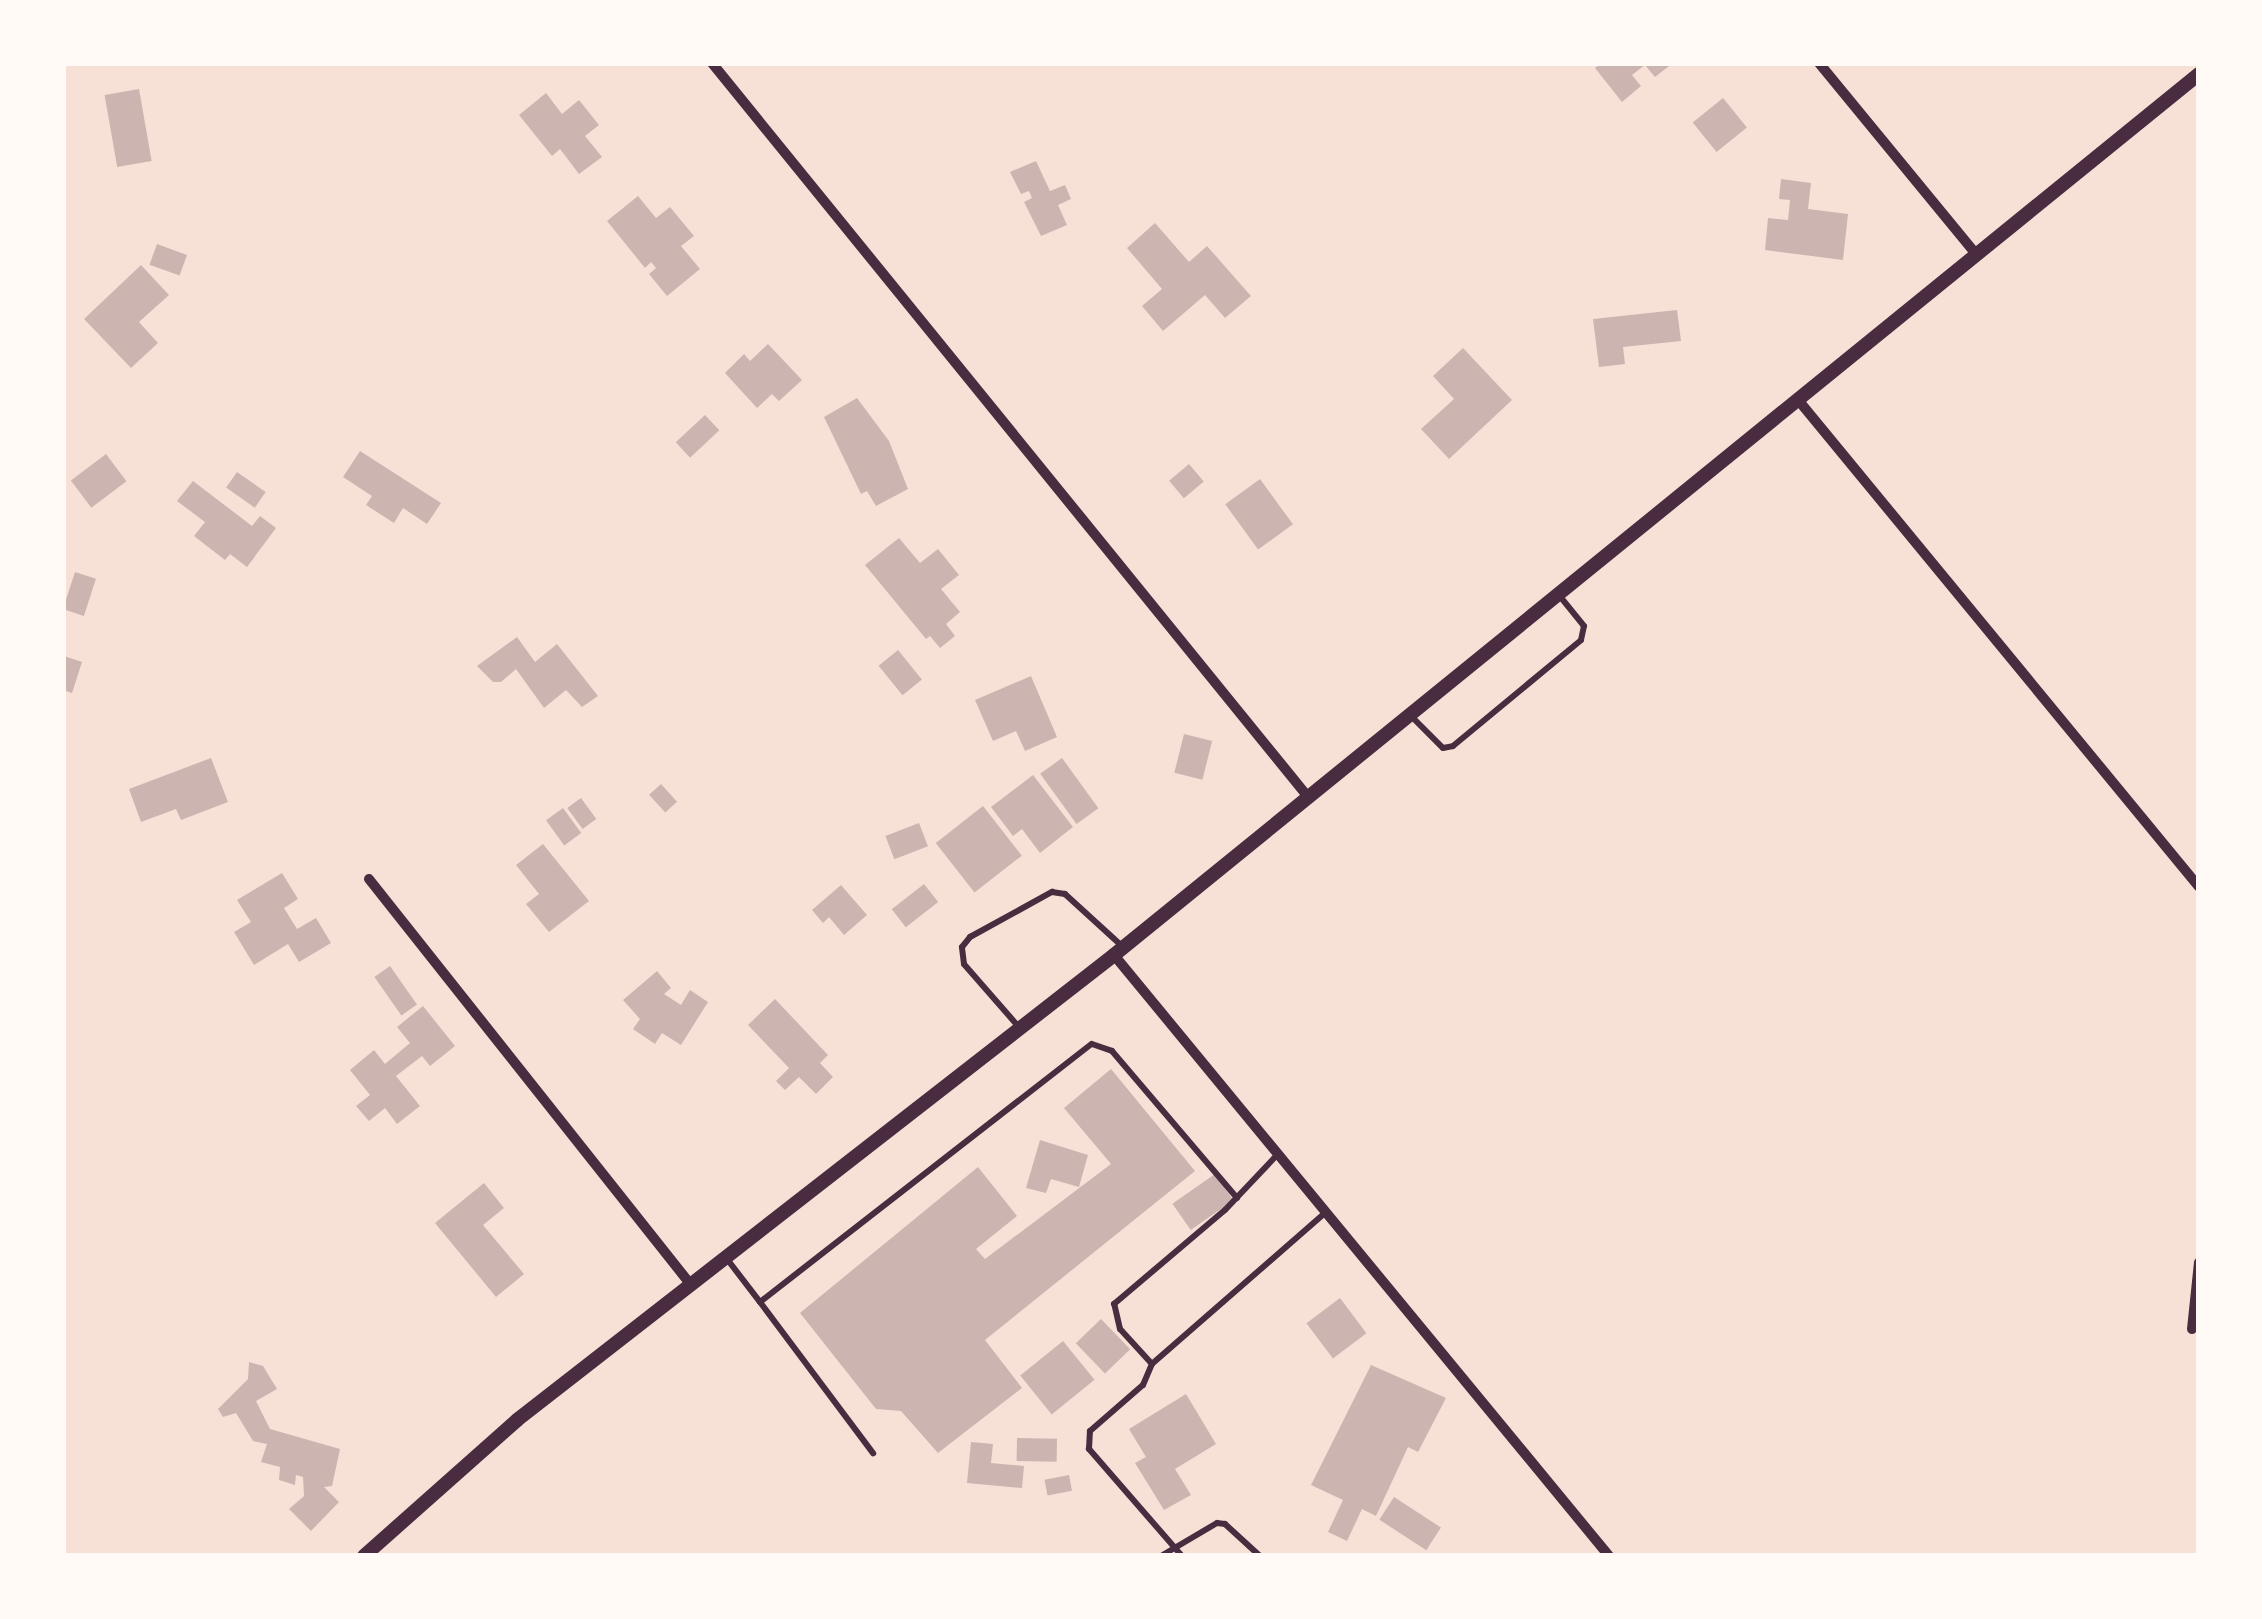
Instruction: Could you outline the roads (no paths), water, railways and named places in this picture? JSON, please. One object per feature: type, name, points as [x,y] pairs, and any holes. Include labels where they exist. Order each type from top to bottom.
[{"type":"street","points":[[712,63],[1308,797]]},
{"type":"street","points":[[1819,63],[1975,252]]},
{"type":"street","points":[[364,1556],[517,1420],[1119,951],[2199,74]]},
{"type":"street","points":[[1799,401],[2199,887]]},
{"type":"street","points":[[369,879],[691,1285]]},
{"type":"street","points":[[1119,951],[1278,1154],[1609,1556]]},
{"type":"street","points":[[2192,1329],[2199,1262]]},
{"type":"lane","points":[[1410,715],[1443,748],[1454,746],[1586,633],[1559,595]]},
{"type":"lane","points":[[1021,1028],[964,964],[962,947],[970,937],[1052,892],[1065,894],[1119,951]]},
{"type":"lane","points":[[760,1302],[1092,1044],[1112,1051],[1237,1198]]},
{"type":"lane","points":[[1152,1364],[1120,1329],[1114,1304],[1237,1198],[1278,1154]]},
{"type":"lane","points":[[1182,1556],[1089,1449],[1090,1430],[1143,1385],[1152,1364],[1326,1212]]},
{"type":"lane","points":[[727,1259],[873,1453]]},
{"type":"lane","points":[[1161,1556],[1207,1525],[1225,1524],[1260,1556]]}]
